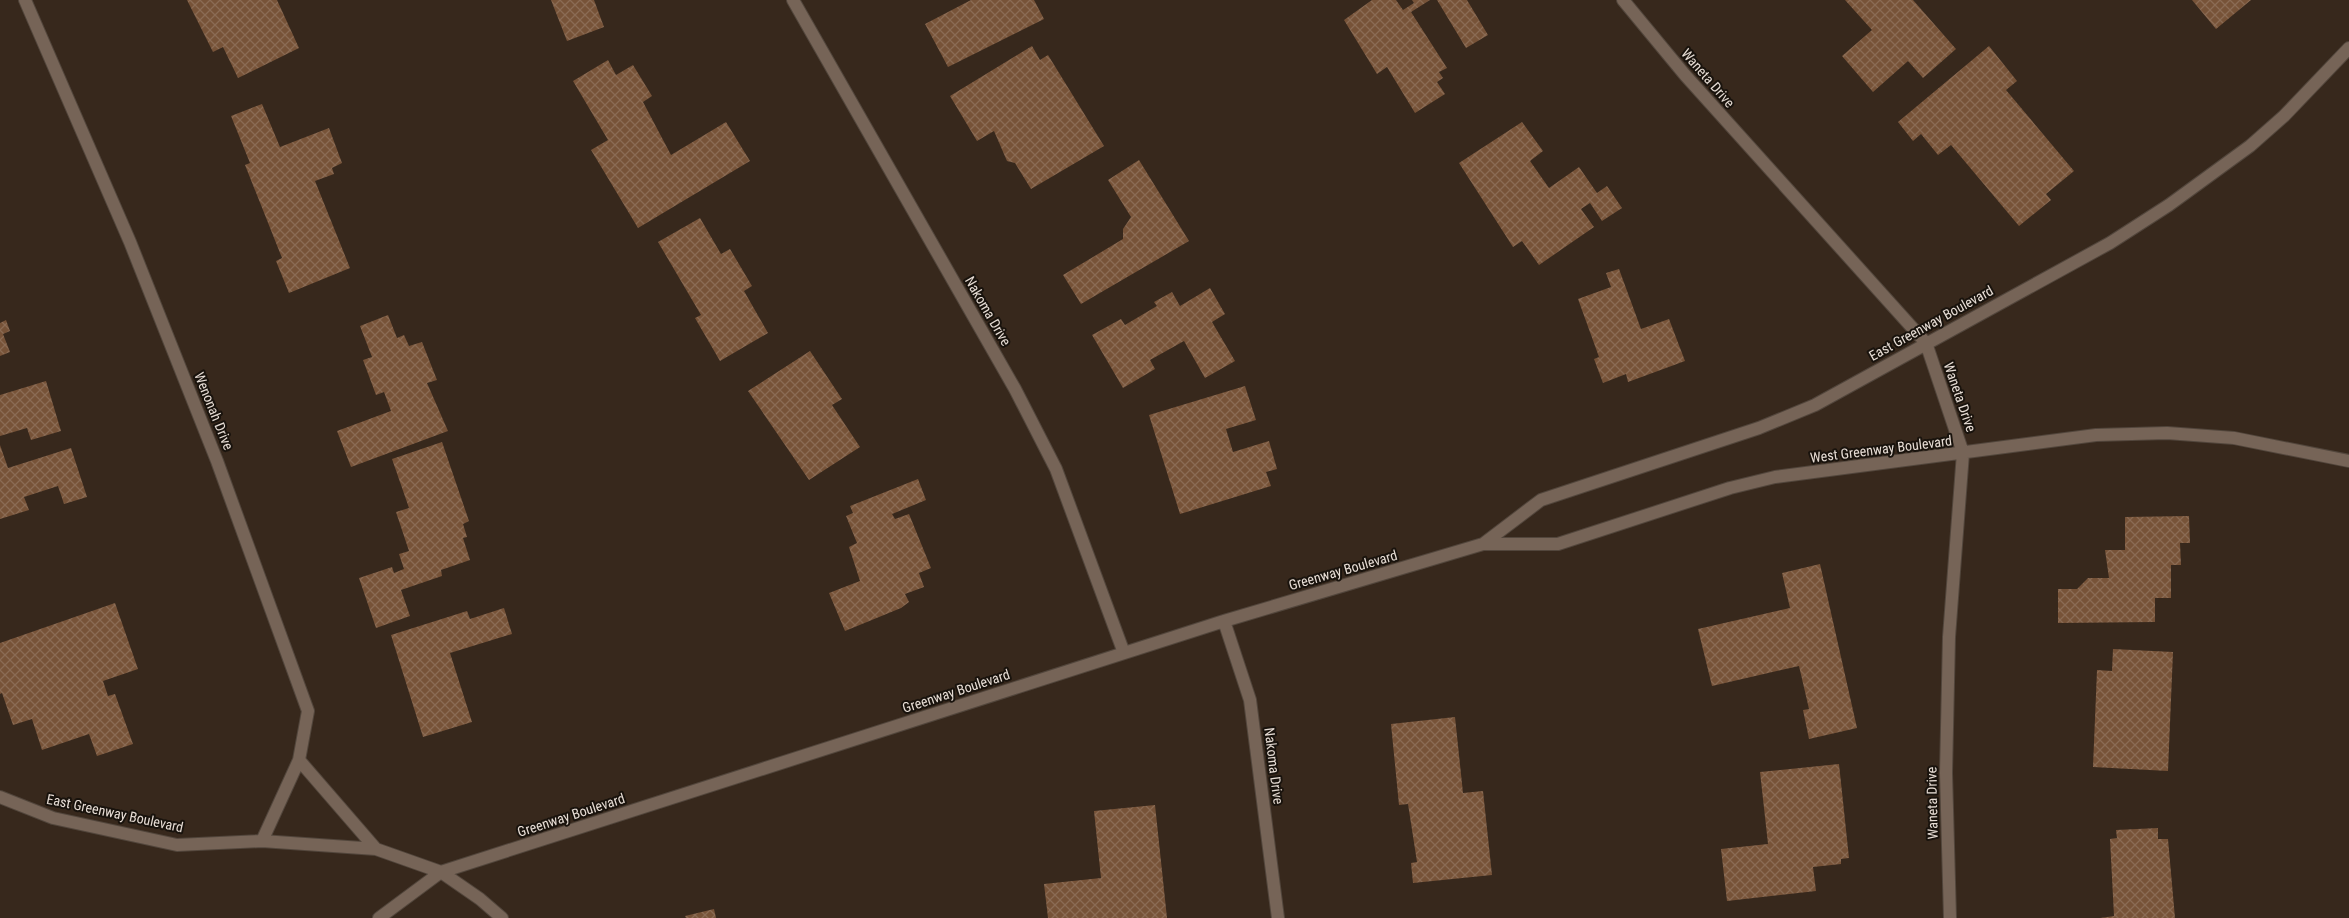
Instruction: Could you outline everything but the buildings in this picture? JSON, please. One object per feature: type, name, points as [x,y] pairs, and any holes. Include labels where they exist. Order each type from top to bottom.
[{"type":"street","name":"Wenonah Drive","points":[[25,0],[130,242],[206,433],[308,711],[299,760],[262,840]]},
{"type":"street","name":"Nakoma Drive","points":[[793,0],[1015,389],[1052,460],[1124,653]]},
{"type":"street","name":"Waneta Drive","points":[[1622,0],[1685,75],[1926,343],[1963,453],[1949,637],[1946,773],[1950,918]]},
{"type":"street","name":"East Greenway Boulevard","points":[[1483,544],[1541,500],[1759,428],[1815,405],[2110,243],[2169,205],[2250,146],[2284,116],[2349,48]]},
{"type":"street","name":"West Greenway Boulevard","points":[[1483,544],[1558,544],[1730,488],[1775,477],[2096,435],[2167,434],[2234,438],[2349,462]]},
{"type":"street","name":"Greenway Boulevard","points":[[441,872],[1224,621],[1483,544]]},
{"type":"street","name":"Nakoma Drive","points":[[1224,621],[1250,700],[1278,918]]},
{"type":"street","points":[[299,760],[376,849],[441,872],[480,899],[502,918]]},
{"type":"street","name":"East Greenway Boulevard","points":[[0,798],[53,818],[177,845],[262,840],[376,849]]},
{"type":"street","points":[[379,918],[441,872]]}]
